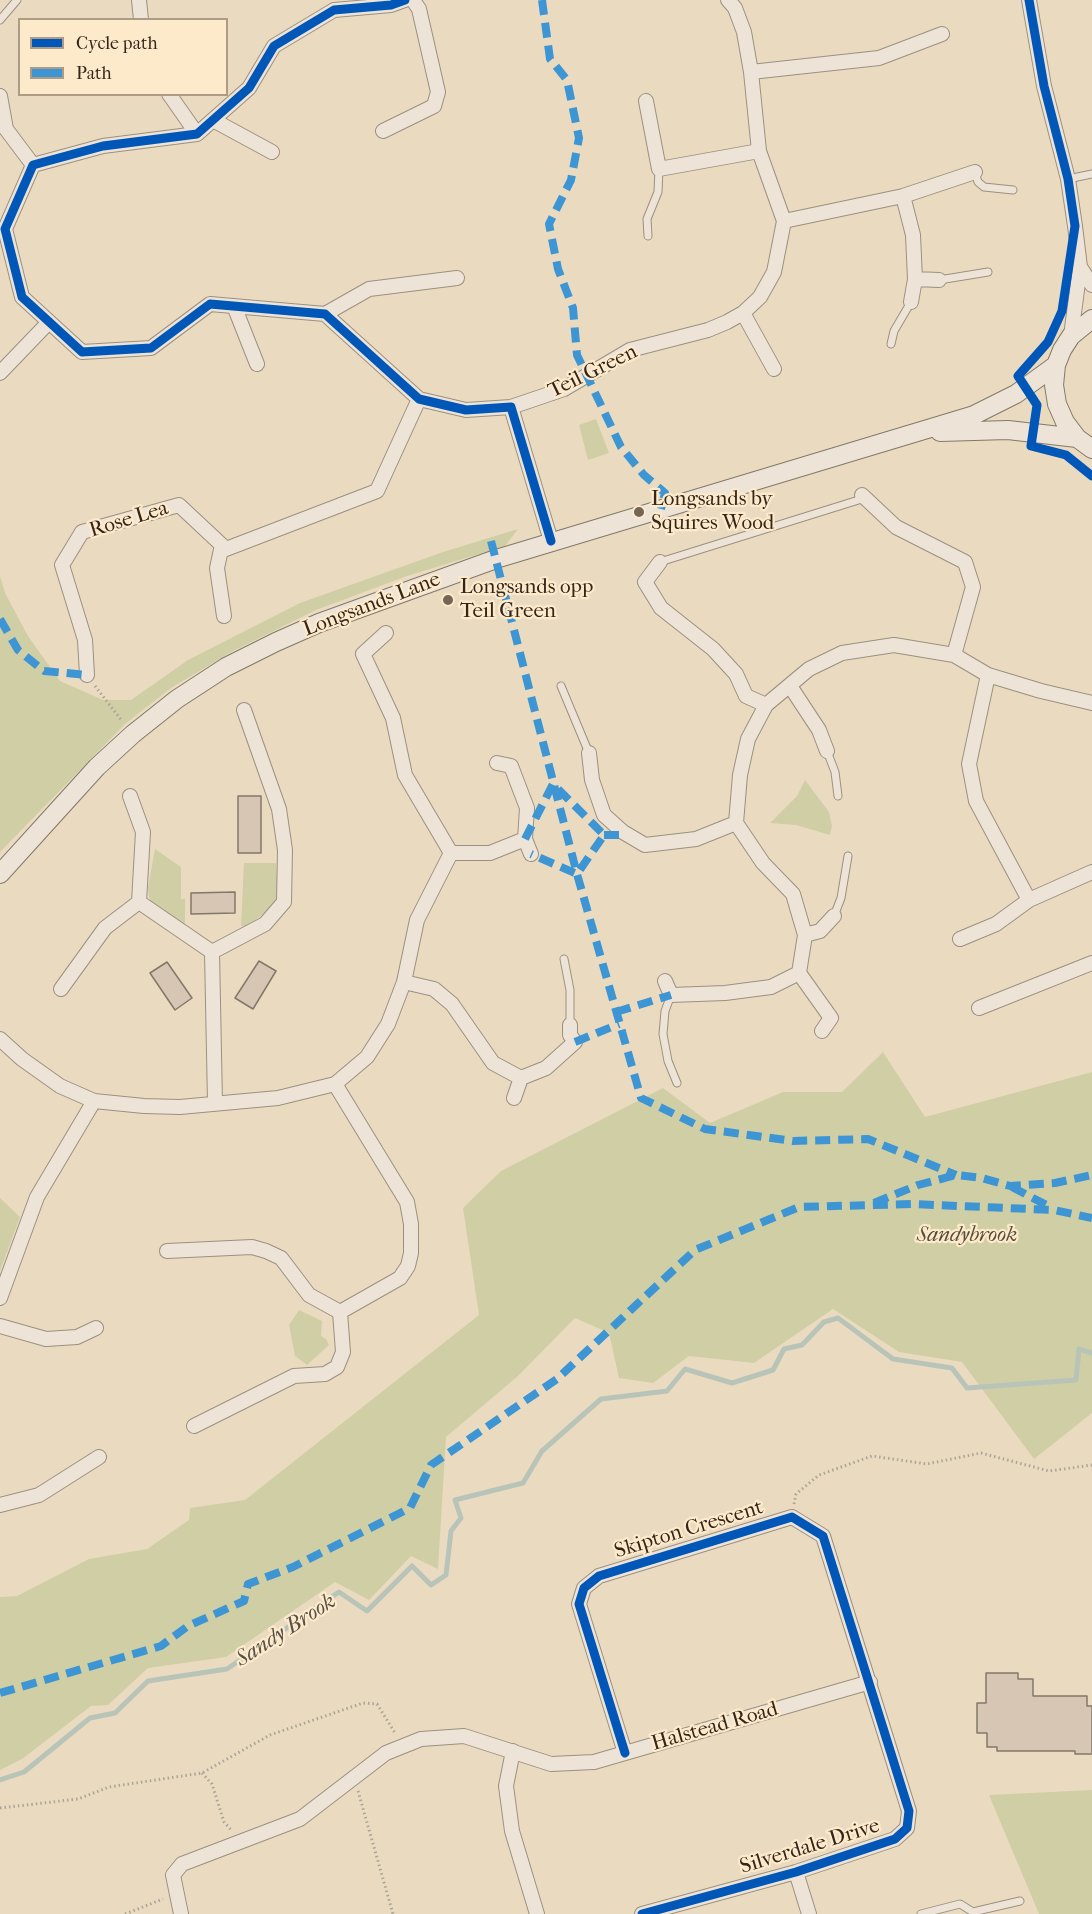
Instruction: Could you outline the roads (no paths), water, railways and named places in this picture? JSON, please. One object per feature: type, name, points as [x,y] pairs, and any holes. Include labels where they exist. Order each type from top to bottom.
[{"type":"main road","points":[[1085,443],[1065,422],[1057,404],[1054,385],[1056,365],[1071,336],[1092,319]]},
{"type":"main road","points":[[920,432],[993,407],[1026,388],[1056,365]]},
{"type":"main road","points":[[920,432],[1008,430],[1085,443]]},
{"type":"main road","name":"Longsands Lane","points":[[0,874],[97,767],[133,734],[177,699],[226,668],[276,642],[362,607],[551,541],[920,432]]},
{"type":"street","points":[[139,0],[141,18]]},
{"type":"street","points":[[33,165],[103,146],[197,135],[249,88],[274,46],[333,5],[392,5],[405,0]]},
{"type":"street","points":[[383,131],[434,106],[438,92],[418,9],[413,0]]},
{"type":"street","points":[[728,0],[740,20],[751,72],[759,151],[784,221],[903,196],[975,172]]},
{"type":"street","points":[[1029,0],[1044,86],[1068,179],[1080,267],[1071,336]]},
{"type":"street","points":[[751,72],[879,58],[942,34]]},
{"type":"street","points":[[0,96],[6,129],[33,165]]},
{"type":"street","points":[[171,96],[197,135]]},
{"type":"street","points":[[646,101],[660,169],[759,151]]},
{"type":"street","points":[[213,120],[272,152]]},
{"type":"street","points":[[33,165],[5,229],[22,297],[82,352],[151,348],[210,304],[325,314],[369,289],[457,278]]},
{"type":"street","points":[[903,196],[913,235],[915,279],[911,302]]},
{"type":"street","name":"Teil Green","points":[[419,399],[466,410],[511,407],[564,389],[630,350],[708,330],[743,313],[760,297],[774,272],[784,221]]},
{"type":"street","points":[[1080,267],[1092,285]]},
{"type":"street","points":[[915,279],[939,280]]},
{"type":"street","points":[[234,306],[257,364]]},
{"type":"street","points":[[743,313],[774,369]]},
{"type":"street","points":[[224,616],[217,568],[222,545],[226,549],[377,491],[419,399],[325,314]]},
{"type":"street","points":[[0,373],[50,322]]},
{"type":"street","points":[[511,407],[551,541]]},
{"type":"street","points":[[864,496],[896,527],[965,562],[973,587],[954,655]]},
{"type":"street","name":"Rose Lea","points":[[87,675],[85,640],[62,565],[82,532],[179,505],[222,545]]},
{"type":"street","points":[[660,562],[645,582],[661,608],[713,649],[736,674],[746,696],[766,705]]},
{"type":"street","points":[[386,633],[363,654],[393,718],[405,776],[451,853]]},
{"type":"street","points":[[822,1031],[831,1018],[799,973],[805,935],[793,894],[763,863],[736,822],[740,776],[748,739],[766,705],[809,669],[842,653],[894,645],[954,655],[988,675],[1092,703]]},
{"type":"street","points":[[988,675],[969,764],[976,801],[1029,900]]},
{"type":"street","points":[[790,686],[819,730],[827,751]]},
{"type":"street","points":[[212,952],[265,924],[284,902],[285,850],[279,809],[244,710]]},
{"type":"street","points":[[589,753],[592,780],[604,815],[623,832],[645,845],[696,839],[736,822]]},
{"type":"street","points":[[496,763],[511,766],[528,808],[525,839],[531,854]]},
{"type":"street","points":[[61,989],[105,928],[139,902],[143,832],[130,796]]},
{"type":"street","points":[[451,853],[490,853],[525,839]]},
{"type":"street","points":[[0,1039],[22,1059],[60,1086],[94,1101],[180,1107],[278,1098],[335,1084],[367,1057],[388,1024],[404,982],[417,920],[451,853]]},
{"type":"street","points":[[960,939],[996,924],[1029,900],[1092,872]]},
{"type":"street","points":[[139,902],[212,952]]},
{"type":"street","points":[[805,935],[820,931],[834,916]]},
{"type":"street","points":[[212,952],[215,1103]]},
{"type":"street","points":[[979,1008],[1092,963]]},
{"type":"street","points":[[665,981],[671,995],[725,993],[771,987],[799,973]]},
{"type":"street","points":[[404,982],[434,989],[452,1004],[493,1063],[521,1078]]},
{"type":"street","points":[[514,1098],[521,1078],[546,1068],[575,1042],[570,1035],[570,1025]]},
{"type":"street","points":[[335,1084],[397,1182],[407,1202],[411,1224],[409,1260],[400,1278],[340,1312]]},
{"type":"street","points":[[0,1298],[37,1197],[94,1101]]},
{"type":"street","points":[[167,1251],[252,1247],[266,1251],[280,1258],[309,1294],[340,1312]]},
{"type":"street","points":[[194,1425],[284,1380],[294,1376],[325,1374],[337,1367],[343,1352],[340,1312]]},
{"type":"street","points":[[0,1326],[46,1339],[77,1337],[96,1328]]},
{"type":"street","points":[[0,1505],[39,1495],[99,1457]]},
{"type":"street","name":"Skipton Crescent","points":[[625,1753],[579,1604],[584,1588],[599,1576],[792,1517],[823,1536],[870,1682]]},
{"type":"street","name":"Halstead Road","points":[[181,1914],[173,1875],[182,1864],[300,1819],[386,1753],[421,1739],[464,1736],[551,1764],[594,1762],[870,1682]]},
{"type":"street","name":"Silverdale Drive","points":[[642,1914],[667,1911],[796,1872],[895,1839],[907,1828],[909,1810],[870,1682]]},
{"type":"street","points":[[513,1751],[506,1786],[512,1831],[537,1914]]},
{"type":"street","points":[[796,1872],[809,1914]]},
{"type":"lane","points":[[0,20],[17,0]]},
{"type":"lane","points":[[648,236],[647,219],[658,192],[660,169]]},
{"type":"lane","points":[[975,172],[978,182],[984,187],[1013,190]]},
{"type":"lane","points":[[1068,179],[1092,174]]},
{"type":"lane","points":[[939,280],[988,272]]},
{"type":"lane","points":[[891,344],[894,331],[911,302]]},
{"type":"lane","points":[[660,562],[864,496]]},
{"type":"lane","points":[[561,686],[589,753]]},
{"type":"lane","points":[[827,751],[835,772],[838,796]]},
{"type":"lane","points":[[834,916],[841,898],[848,856]]},
{"type":"lane","points":[[564,959],[570,990],[570,1025]]},
{"type":"lane","points":[[671,995],[665,1011],[663,1034],[668,1061],[677,1083]]},
{"type":"lane","points":[[921,1914],[960,1904],[972,1912],[1020,1901]]},
{"type":"waterway","name":"Sandy Brook","points":[[0,1780],[24,1772],[90,1718],[115,1713],[148,1681],[227,1669],[339,1592],[367,1611],[412,1566],[431,1585],[446,1575],[451,1531],[461,1518],[455,1500],[523,1483],[542,1451],[601,1399],[667,1391],[685,1369],[732,1383],[773,1370],[784,1349],[802,1345],[824,1322],[838,1318],[893,1359],[952,1368],[967,1388],[1076,1380],[1079,1349],[1092,1353]]},
{"type":"place","name":"Longsands by Squires Wood","points":[[639,512]]},
{"type":"place","name":"Longsands opp Teil Green","points":[[448,600]]},
{"type":"park label","name":"Sandybrook","points":[[967,1236]]}]
